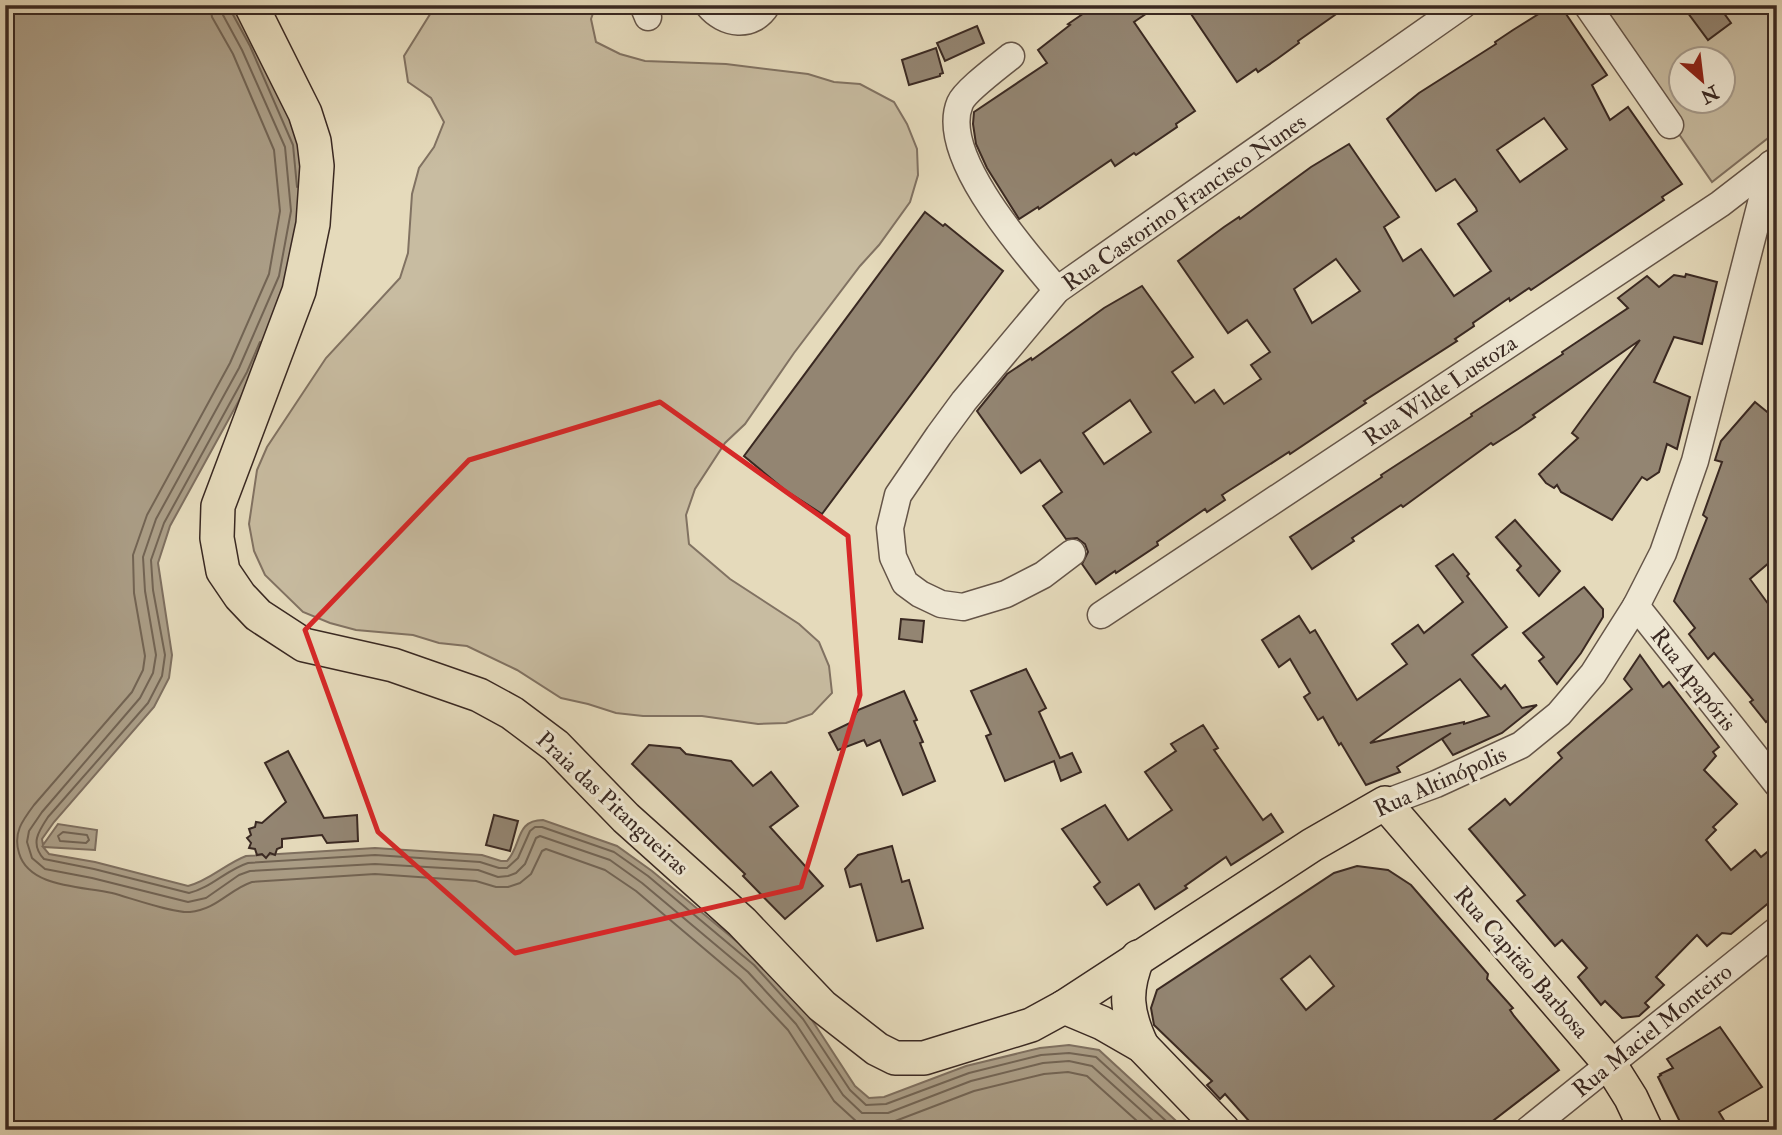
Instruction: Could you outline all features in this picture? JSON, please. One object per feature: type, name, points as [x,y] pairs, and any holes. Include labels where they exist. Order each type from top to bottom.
[{"type":"main road","name":"Praia das Pitangueiras","points":[[251,5],[305,113],[314,141],[317,166],[313,224],[299,291],[218,506],[217,538],[223,570],[240,596],[275,628],[304,645],[393,665],[438,679],[479,695],[512,713],[556,746],[626,818],[742,922],[822,1006],[877,1049],[895,1058],[924,1058],[955,1049],[1031,1025],[1064,1007]]},
{"type":"main road","name":"Rua Altinópolis","points":[[1064,1007],[1312,845],[1385,803]]},
{"type":"main road","name":"Rua Capitão Barbosa","points":[[1385,803],[1609,1063],[1631,1098],[1646,1130]]},
{"type":"main road","points":[[1138,957],[1132,971],[1127,999],[1130,1017],[1142,1046]]},
{"type":"main road","points":[[1064,1007],[1102,1023],[1142,1046],[1223,1130]]},
{"type":"street","points":[[708,5],[722,18],[734,23],[749,21],[764,11],[767,5]]},
{"type":"street","name":"Rua Castorino Francisco Nunes","points":[[1072,554],[1043,575],[1006,594],[963,607],[941,604],[905,583],[893,557],[890,528],[898,495],[939,435],[1057,290],[1463,5]]},
{"type":"street","points":[[1587,5],[1670,125]]},
{"type":"street","points":[[1011,56],[962,100],[955,117],[957,138],[982,193],[1057,290]]},
{"type":"street","name":"Rua Altinópolis","points":[[1385,803],[1446,780],[1521,745],[1559,714],[1593,674],[1636,607],[1663,552],[1695,461],[1774,162]]},
{"type":"street","name":"Rua Wilde Lustoza","points":[[1101,615],[1720,204],[1774,162]]},
{"type":"street","name":"Rua Apapóris","points":[[1636,607],[1777,784]]},
{"type":"street","name":"Rua Maciel Monteiro","points":[[1528,1130],[1777,930]]},
{"type":"highlighted area","points":[[660,402],[848,536],[860,695],[801,887],[515,953],[378,832],[305,630],[469,460]]},
{"type":"shaded area","points":[[434,5],[596,5],[591,19],[596,42],[620,54],[645,61],[726,64],[808,74],[834,82],[860,84],[894,102],[907,124],[917,149],[918,175],[910,202],[794,353],[745,424],[725,443],[695,489],[686,515],[689,544],[730,579],[799,624],[819,642],[829,666],[832,693],[812,714],[786,723],[758,724],[702,716],[616,713],[561,698],[517,670],[467,646],[439,643],[413,635],[356,630],[330,623],[303,612],[265,575],[254,551],[249,524],[257,470],[267,447],[326,358],[400,278],[408,253],[412,194],[419,168],[434,147],[444,122],[431,98],[408,82],[404,56]]},
{"type":"shaded area","points":[[1590,5],[1774,5],[1777,9],[1777,131],[1712,182],[1667,116],[1736,116],[1736,46],[1666,46],[1666,115]]},
{"type":"water","points":[[5,5],[235,5],[256,42],[300,143],[306,211],[294,281],[253,375],[170,526],[158,563],[172,655],[169,678],[154,707],[42,839],[43,845],[58,824],[97,830],[95,850],[43,847],[49,854],[95,862],[188,886],[246,856],[375,848],[482,855],[507,861],[523,829],[534,821],[543,820],[617,846],[652,871],[759,960],[808,1014],[855,1086],[869,1098],[884,1097],[966,1066],[1040,1048],[1069,1045],[1099,1050],[1186,1130],[5,1130]]},
{"type":"building","points":[[1096,5],[1159,5],[1134,22],[1195,111],[1136,155],[1134,153],[1115,166],[1111,160],[1039,209],[1038,207],[1019,219],[987,168],[976,144],[974,112],[1047,63],[1038,50],[1070,25],[1068,24]]},
{"type":"building","points":[[1185,5],[1349,5],[1277,59],[1237,82]]},
{"type":"building","points":[[1553,5],[1560,5],[1607,75],[1592,85],[1610,120],[1628,107],[1682,184],[1662,197],[1664,200],[1531,290],[1529,288],[1510,301],[1509,298],[1473,323],[1474,326],[1455,339],[1457,341],[1364,401],[1366,403],[1290,454],[1289,452],[1222,495],[1225,500],[1207,512],[1205,509],[1157,542],[1158,545],[1096,584],[1082,564],[1088,552],[1085,544],[1077,538],[1066,539],[1043,506],[1062,492],[1040,460],[1021,473],[977,411],[1007,374],[1031,358],[1032,360],[1104,308],[1142,286],[1193,357],[1172,372],[1195,403],[1214,390],[1224,404],[1261,379],[1251,365],[1270,352],[1247,320],[1228,333],[1178,261],[1311,167],[1349,144],[1399,217],[1384,227],[1403,261],[1421,249],[1454,296],[1491,271],[1458,224],[1477,211],[1476,208],[1455,179],[1436,191],[1387,119],[1419,93]],"holes":[[[1544,118],[1567,149],[1520,182],[1497,150]],[[1336,259],[1360,291],[1312,323],[1294,289]],[[1130,400],[1151,432],[1104,464],[1083,433]]]},
{"type":"building","points":[[1682,5],[1718,5],[1731,23],[1708,40]]},
{"type":"building","points":[[977,26],[984,43],[945,61],[937,43]]},
{"type":"building","points":[[936,48],[943,73],[909,85],[902,60]]},
{"type":"building","points":[[925,212],[943,226],[945,224],[1003,271],[822,514],[785,490],[744,456]]},
{"type":"building","points":[[1686,274],[1717,282],[1702,344],[1674,337],[1654,382],[1690,397],[1677,449],[1667,444],[1659,472],[1647,480],[1642,477],[1612,520],[1561,492],[1557,485],[1554,488],[1546,483],[1539,474],[1578,438],[1572,433],[1640,340],[1533,415],[1535,417],[1518,429],[1493,445],[1491,443],[1403,507],[1401,505],[1352,538],[1354,541],[1312,569],[1290,537],[1628,308],[1618,298],[1647,276],[1659,287],[1674,275],[1685,277]]},
{"type":"building","points":[[1755,402],[1777,420],[1777,556],[1750,579],[1777,616],[1777,713],[1766,722],[1750,702],[1753,700],[1714,653],[1708,659],[1689,634],[1695,628],[1674,601],[1707,518],[1703,515],[1722,462],[1715,460],[1721,441]]},
{"type":"building","points":[[1515,520],[1560,571],[1539,596],[1517,570],[1521,566],[1496,537]]},
{"type":"building","points":[[1453,554],[1507,627],[1472,655],[1501,689],[1505,685],[1522,708],[1537,705],[1502,733],[1453,755],[1442,739],[1451,733],[1397,767],[1400,772],[1366,785],[1323,717],[1318,720],[1304,697],[1310,693],[1290,659],[1279,667],[1262,640],[1299,616],[1310,633],[1315,630],[1357,700],[1407,664],[1392,644],[1418,625],[1424,633],[1463,602],[1436,566]],"holes":[[[1460,679],[1489,716],[1464,724],[1370,743]]]},
{"type":"building","points":[[1584,587],[1603,609],[1603,617],[1581,653],[1557,684],[1539,661],[1544,657],[1523,633]]},
{"type":"building","points":[[901,619],[924,621],[922,642],[899,639]]},
{"type":"building","points":[[1640,655],[1663,687],[1669,682],[1719,747],[1713,752],[1716,756],[1704,770],[1737,804],[1713,827],[1716,830],[1706,840],[1731,870],[1755,850],[1761,857],[1777,844],[1777,896],[1731,934],[1722,933],[1707,946],[1697,935],[1656,977],[1664,985],[1645,1003],[1649,1007],[1639,1016],[1622,1018],[1605,1001],[1601,1005],[1578,977],[1587,968],[1562,940],[1555,946],[1517,901],[1525,895],[1469,829],[1505,799],[1510,805],[1562,758],[1558,753],[1632,689],[1624,679]]},
{"type":"building","points":[[1026,669],[1046,708],[1039,712],[1060,758],[1072,753],[1081,772],[1061,781],[1054,761],[1005,781],[986,736],[991,734],[971,691]]},
{"type":"building","points":[[904,691],[917,720],[914,721],[923,742],[920,743],[935,781],[903,795],[880,740],[867,746],[864,740],[838,750],[829,733],[850,723],[858,710]]},
{"type":"building","points":[[1203,725],[1218,748],[1214,750],[1263,820],[1271,814],[1283,832],[1231,865],[1226,857],[1155,909],[1139,884],[1107,905],[1094,887],[1100,882],[1062,829],[1105,805],[1128,840],[1172,810],[1145,772],[1176,751],[1171,744]]},
{"type":"building","points":[[649,745],[680,748],[686,754],[731,761],[753,786],[771,772],[798,806],[770,827],[823,886],[785,919],[743,876],[745,874],[632,764]]},
{"type":"building","points":[[288,751],[324,818],[357,815],[358,841],[327,843],[322,835],[282,839],[282,847],[277,849],[275,855],[270,853],[266,858],[262,854],[257,855],[255,849],[249,848],[249,829],[255,827],[256,822],[262,823],[286,802],[265,763]]},
{"type":"building","points":[[494,815],[518,821],[510,851],[486,845]]},
{"type":"building","points":[[892,846],[902,882],[909,880],[923,928],[877,941],[861,884],[850,887],[845,869],[858,855]]},
{"type":"building","points":[[1357,866],[1388,870],[1411,885],[1488,974],[1487,979],[1513,1008],[1510,1010],[1514,1016],[1559,1070],[1481,1130],[1257,1130],[1225,1094],[1220,1099],[1207,1085],[1212,1081],[1154,1025],[1151,1008],[1157,990],[1334,873]],"holes":[[[1310,956],[1334,986],[1306,1010],[1281,979]]]},
{"type":"building","points":[[1720,1027],[1762,1087],[1719,1112],[1730,1130],[1684,1130],[1658,1077],[1673,1068],[1667,1059]]}]
